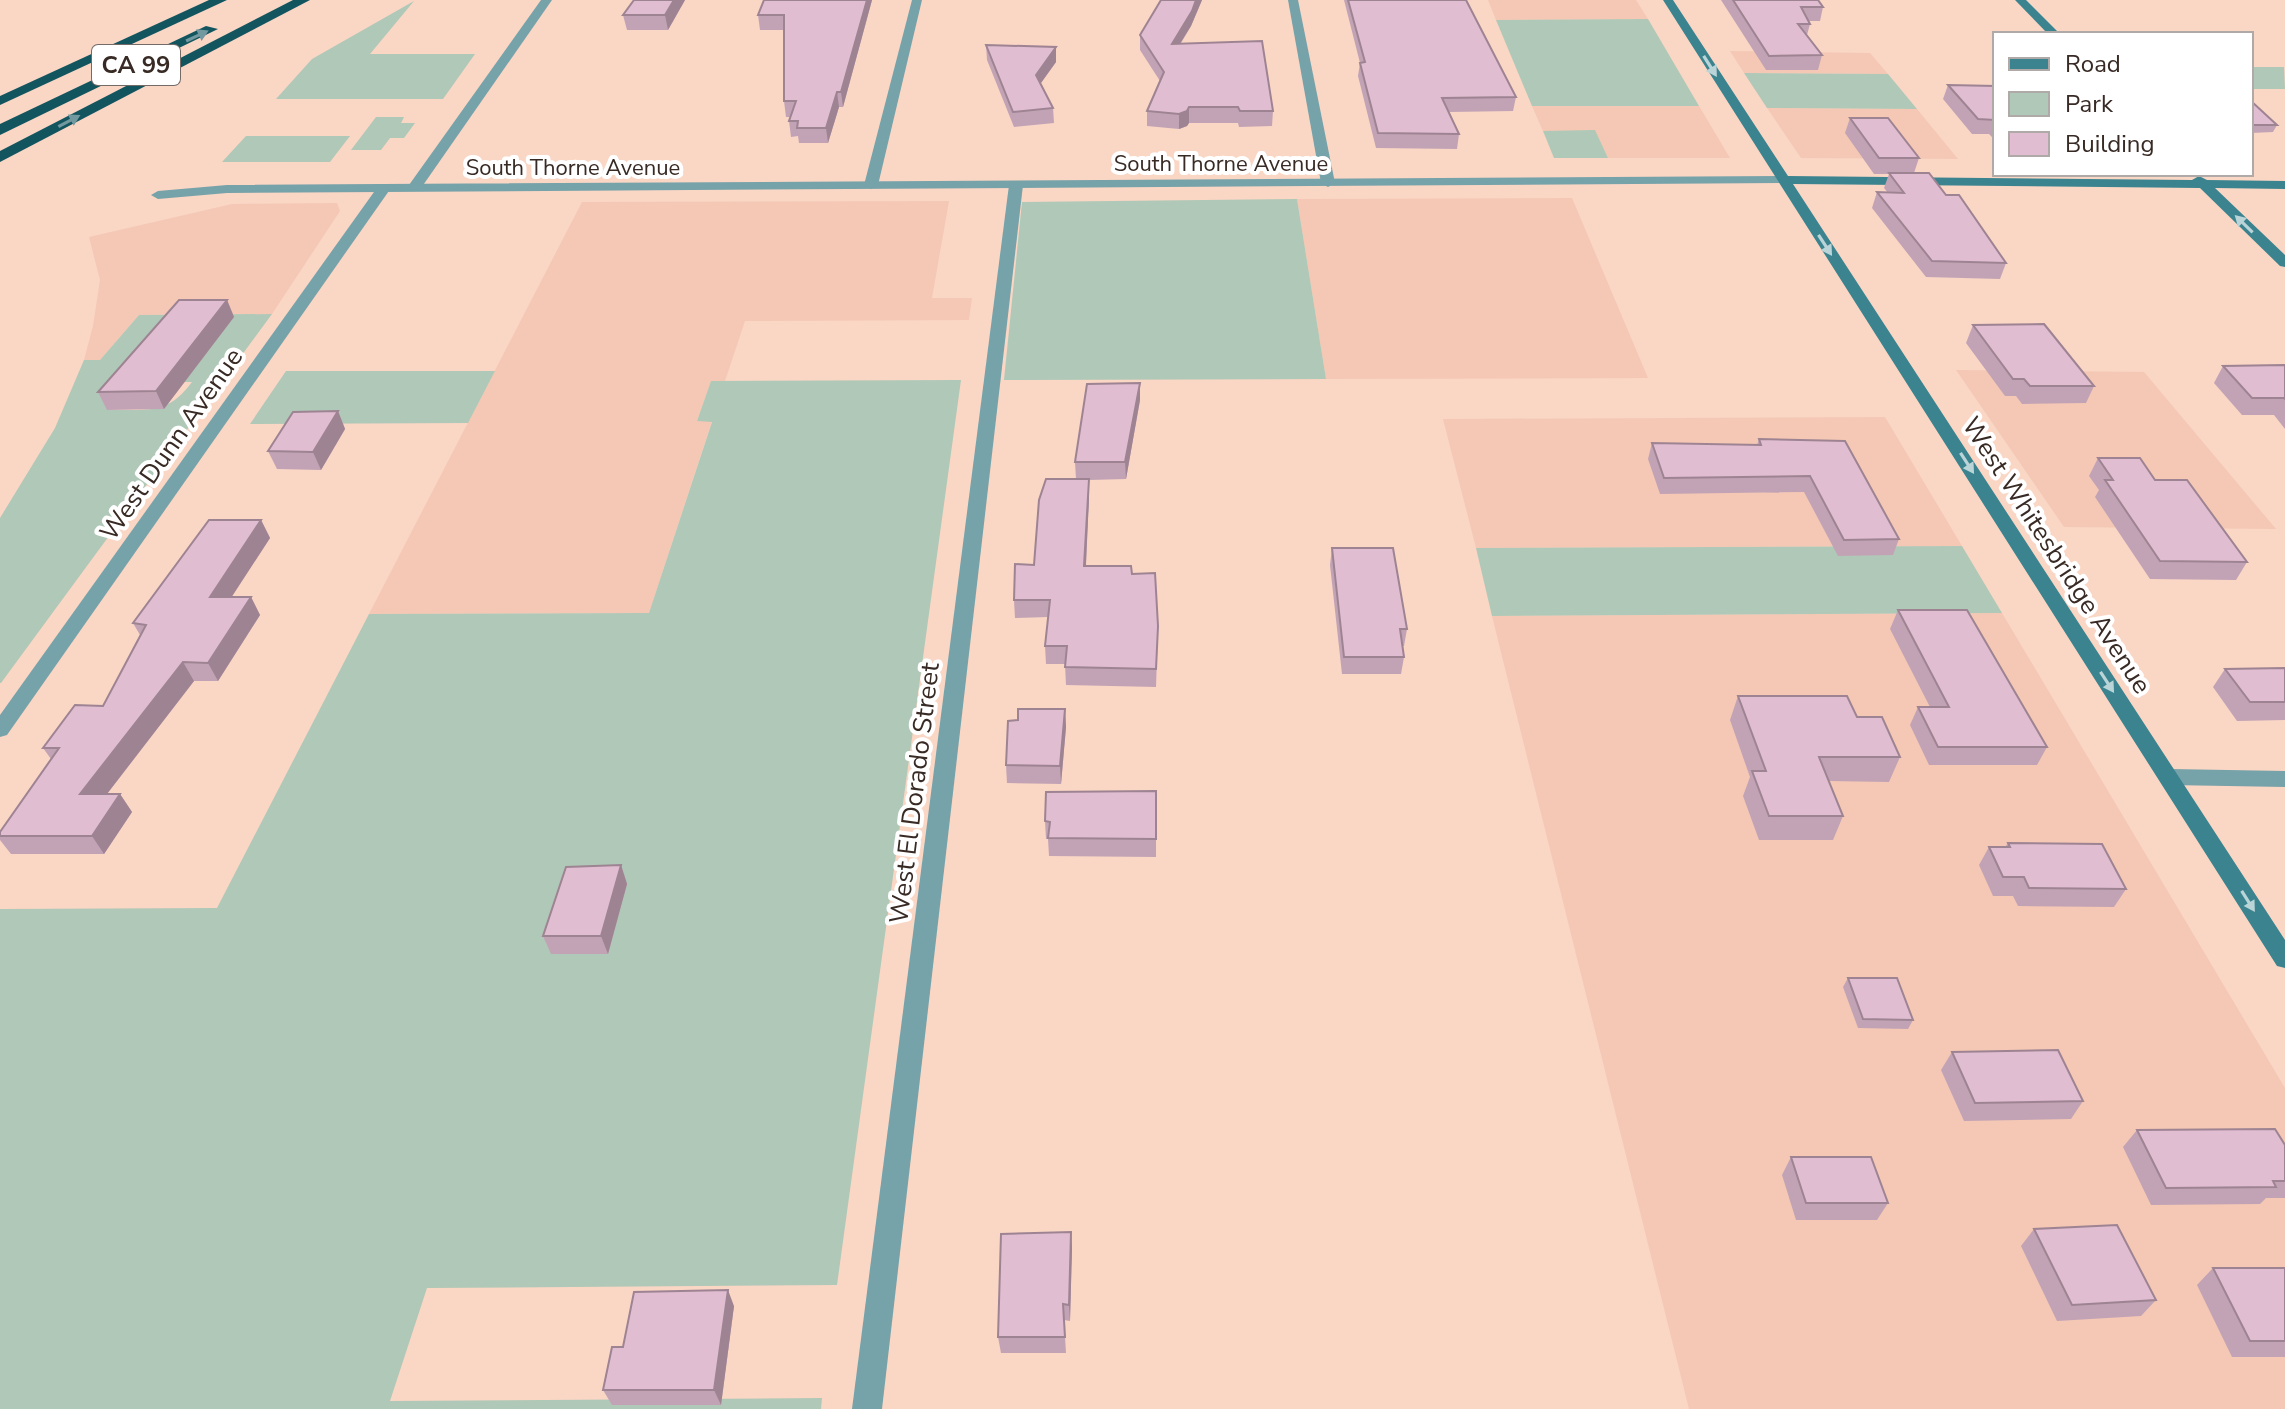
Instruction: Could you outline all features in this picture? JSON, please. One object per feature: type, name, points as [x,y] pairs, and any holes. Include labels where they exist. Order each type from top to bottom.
[{"type":"highway","name":"CA 99","points":[[0,101],[220,0]]},
{"type":"highway","name":"CA 99","points":[[0,130],[273,0]]},
{"type":"highway","points":[[0,157],[303,0]]},
{"type":"main road","name":"West Whitesbridge Avenue","points":[[1668,0],[2285,959]]},
{"type":"main road","points":[[2020,0],[2052,32]]},
{"type":"main road","name":"South Thorne Avenue","points":[[1782,180],[2198,179],[2285,185]]},
{"type":"main road","points":[[2198,179],[2285,263]]},
{"type":"street","points":[[414,188],[547,0]]},
{"type":"street","points":[[871,185],[917,0]]},
{"type":"street","points":[[1293,0],[1328,183]]},
{"type":"street","name":"South Thorne Avenue","points":[[158,195],[227,189],[1782,180]]},
{"type":"street","name":"West El Dorado Street","points":[[867,1409],[1016,185]]},
{"type":"street","name":"West Dunn Avenue","points":[[0,730],[384,188]]},
{"type":"street","points":[[2170,777],[2285,779]]},
{"type":"shaded area","points":[[1488,0],[1636,0],[1648,19],[1496,20]]},
{"type":"shaded area","points":[[1730,51],[1870,53],[1888,74],[1744,73]]},
{"type":"shaded area","points":[[1532,106],[1699,106],[1730,158],[1608,158],[1595,131],[1543,131]]},
{"type":"shaded area","points":[[1767,108],[1917,109],[1958,159],[1801,158]]},
{"type":"shaded area","points":[[1572,198],[1648,378],[1326,379],[1297,199]]},
{"type":"shaded area","points":[[949,201],[932,298],[972,298],[969,320],[745,321],[725,381],[711,381],[697,421],[712,421],[649,613],[369,614],[582,202]]},
{"type":"shaded area","points":[[337,203],[340,211],[272,314],[139,315],[100,360],[84,360],[100,280],[89,237],[232,204]]},
{"type":"shaded area","points":[[1956,370],[2144,372],[2276,529],[2064,527]]},
{"type":"shaded area","points":[[1885,417],[1962,546],[1476,548],[1443,419]]},
{"type":"shaded area","points":[[2002,613],[2285,1088],[2285,1409],[1689,1409],[1492,616]]},
{"type":"green space","points":[[414,1],[370,54],[475,54],[443,99],[276,99],[312,59]]},
{"type":"green space","points":[[1648,19],[1699,106],[1532,106],[1496,20]]},
{"type":"green space","points":[[2253,67],[2284,67],[2285,89],[2253,89]]},
{"type":"green space","points":[[1744,73],[1888,74],[1917,109],[1767,108]]},
{"type":"green space","points":[[376,117],[404,117],[401,123],[415,123],[404,138],[390,138],[381,150],[351,150]]},
{"type":"green space","points":[[1595,130],[1608,158],[1554,158],[1543,131]]},
{"type":"green space","points":[[246,136],[350,136],[330,162],[222,162]]},
{"type":"green space","points":[[1297,199],[1326,379],[1004,380],[1022,202]]},
{"type":"green space","points":[[272,314],[0,683],[0,518],[55,428],[84,360],[100,360],[139,315]],"holes":[[[131,382],[192,382],[165,406],[145,410],[108,410]]]},
{"type":"green space","points":[[286,371],[495,371],[468,423],[250,424]]},
{"type":"green space","points":[[961,380],[837,1285],[427,1288],[390,1401],[822,1398],[821,1409],[0,1409],[0,909],[217,908],[369,614],[649,613],[712,422],[697,421],[711,381]]},
{"type":"green space","points":[[1962,546],[2002,613],[1492,616],[1476,548]]},
{"type":"building","points":[[634,0],[674,0],[665,15],[623,15]]},
{"type":"building","points":[[764,0],[867,0],[841,92],[837,92],[826,128],[797,128],[798,121],[789,121],[796,101],[784,101],[784,15],[758,15]]},
{"type":"building","points":[[1161,0],[1196,0],[1172,44],[1262,41],[1273,111],[1189,107],[1179,114],[1147,111],[1164,72],[1140,35]]},
{"type":"building","points":[[1348,0],[1466,0],[1516,97],[1442,98],[1459,134],[1378,133],[1360,63],[1365,62]]},
{"type":"building","points":[[1733,0],[1818,0],[1823,7],[1801,7],[1810,24],[1798,24],[1822,55],[1769,56]]},
{"type":"building","points":[[986,45],[1056,47],[1036,75],[1053,108],[1013,112]]},
{"type":"building","points":[[1948,85],[1993,86],[1993,120],[1978,119]]},
{"type":"building","points":[[2253,103],[2277,125],[2253,125]]},
{"type":"building","points":[[1850,118],[1888,118],[1919,158],[1879,158]]},
{"type":"building","points":[[1889,173],[1929,173],[1946,195],[1959,195],[2006,263],[1932,261],[1877,192],[1904,193]]},
{"type":"building","points":[[179,300],[227,300],[156,391],[98,392]]},
{"type":"building","points":[[2044,324],[2094,386],[2030,386],[2024,379],[2013,379],[1973,325]]},
{"type":"building","points":[[2285,365],[2285,399],[2252,398],[2223,366]]},
{"type":"building","points":[[1140,383],[1125,462],[1075,462],[1087,384]]},
{"type":"building","points":[[338,411],[313,452],[268,451],[293,412]]},
{"type":"building","points":[[1759,439],[1845,441],[1899,539],[1844,540],[1810,476],[1664,478],[1652,443],[1761,445]]},
{"type":"building","points":[[2098,458],[2140,458],[2155,480],[2187,480],[2247,562],[2160,561],[2105,480],[2113,480]]},
{"type":"building","points":[[1046,479],[1089,479],[1084,566],[1131,566],[1132,574],[1155,573],[1158,626],[1156,669],[1065,667],[1067,646],[1045,646],[1050,600],[1014,600],[1015,564],[1034,565],[1039,500]]},
{"type":"building","points":[[209,520],[261,520],[210,597],[251,597],[208,663],[183,662],[80,794],[120,794],[92,836],[0,836],[59,748],[43,748],[75,705],[103,706],[146,625],[133,623]]},
{"type":"building","points":[[1332,548],[1393,548],[1407,629],[1400,629],[1404,657],[1344,657]]},
{"type":"building","points":[[1898,610],[1967,610],[2047,747],[1938,747],[1918,707],[1949,707]]},
{"type":"building","points":[[2285,668],[2285,702],[2250,702],[2225,669]]},
{"type":"building","points":[[1738,696],[1847,696],[1857,717],[1882,717],[1900,757],[1819,757],[1843,816],[1769,816],[1752,771],[1766,771]]},
{"type":"building","points":[[1018,709],[1065,709],[1060,766],[1006,765],[1008,721],[1018,720]]},
{"type":"building","points":[[1156,791],[1156,839],[1048,838],[1050,822],[1045,821],[1046,792]]},
{"type":"building","points":[[2008,843],[2102,844],[2126,889],[2029,888],[2024,877],[2003,877],[1989,847],[2010,847]]},
{"type":"building","points":[[621,865],[601,936],[543,936],[566,867]]},
{"type":"building","points":[[1848,978],[1897,978],[1913,1020],[1863,1019]]},
{"type":"building","points":[[2058,1050],[2083,1101],[1975,1103],[1952,1052]]},
{"type":"building","points":[[2275,1129],[2285,1145],[2285,1181],[2273,1181],[2276,1187],[2166,1188],[2137,1130]]},
{"type":"building","points":[[1791,1157],[1871,1157],[1888,1203],[1806,1203]]},
{"type":"building","points":[[2117,1225],[2156,1300],[2072,1305],[2034,1229]]},
{"type":"building","points":[[1071,1232],[1069,1305],[1063,1304],[1065,1337],[998,1337],[1001,1234]]},
{"type":"building","points":[[2213,1268],[2285,1268],[2285,1341],[2250,1341]]},
{"type":"building","points":[[728,1290],[714,1390],[603,1390],[612,1347],[623,1347],[634,1292]]}]
